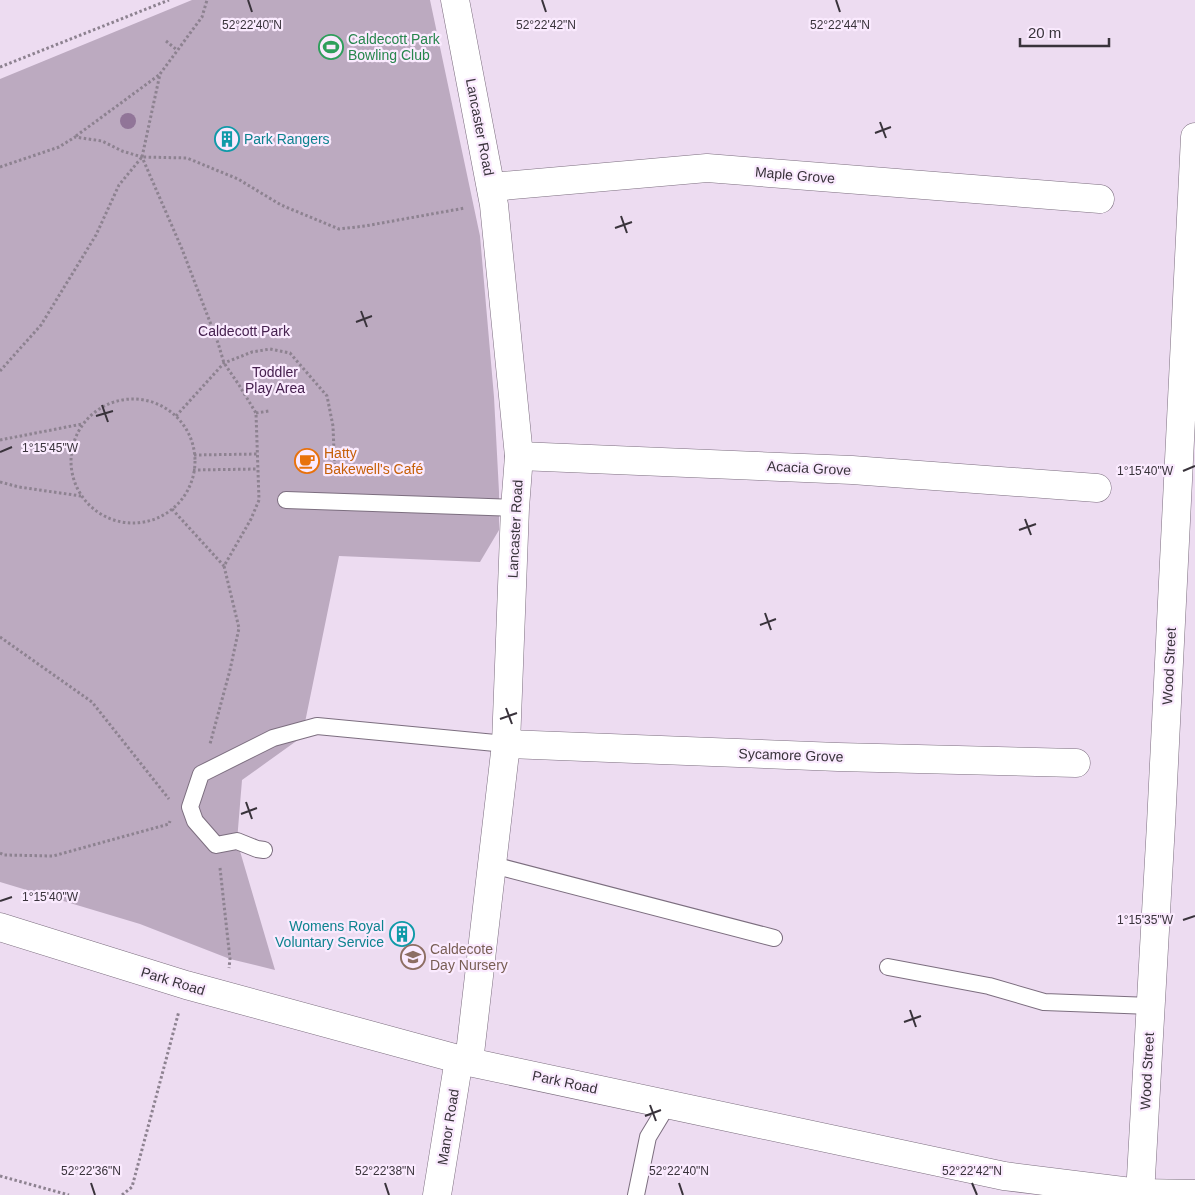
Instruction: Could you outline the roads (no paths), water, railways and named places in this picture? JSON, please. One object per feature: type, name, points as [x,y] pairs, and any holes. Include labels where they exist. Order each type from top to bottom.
[{"type":"street","name":"Lancaster Road","points":[[455,0],[493,196],[519,456],[515,508],[506,744],[493,865],[464,1060]]},
{"type":"street","name":"Wood Street","points":[[1140,1194],[1191,293],[1195,137]]},
{"type":"street","name":"Maple Grove","points":[[493,196],[707,168],[1100,199]]},
{"type":"street","name":"Acacia Grove","points":[[519,456],[852,470],[1097,488]]},
{"type":"street","name":"Sycamore Grove","points":[[506,744],[838,757],[1076,762]]},
{"type":"street","name":"Park Road","points":[[0,926],[186,985],[464,1060],[1004,1176],[1140,1194],[1195,1194]]},
{"type":"street","name":"Manor Road","points":[[437,1195],[464,1060]]},
{"type":"lane","points":[[286,500],[515,508]]},
{"type":"lane","points":[[264,850],[257,850],[238,841],[216,845],[195,821],[190,807],[201,774],[273,738],[317,726],[506,744]]},
{"type":"lane","points":[[493,865],[774,938]]},
{"type":"lane","points":[[888,967],[989,986],[1044,1002],[1151,1006]]},
{"type":"lane","points":[[636,1195],[648,1137],[668,1104]]},
{"type":"place","name":"Caldecott Park Bowling Club","points":[[331,47]]},
{"type":"place","name":"Park Rangers","points":[[227,139]]},
{"type":"place","name":"Hatty Bakewell's Café","points":[[307,461]]},
{"type":"place","name":"Womens Royal Voluntary Service","points":[[402,934]]},
{"type":"place","name":"Caldecote Day Nursery","points":[[413,957]]},
{"type":"park label","name":"Caldecott Park","points":[[244,331]]},
{"type":"park label","name":"Toddler Play Area","points":[[275,380]]}]
